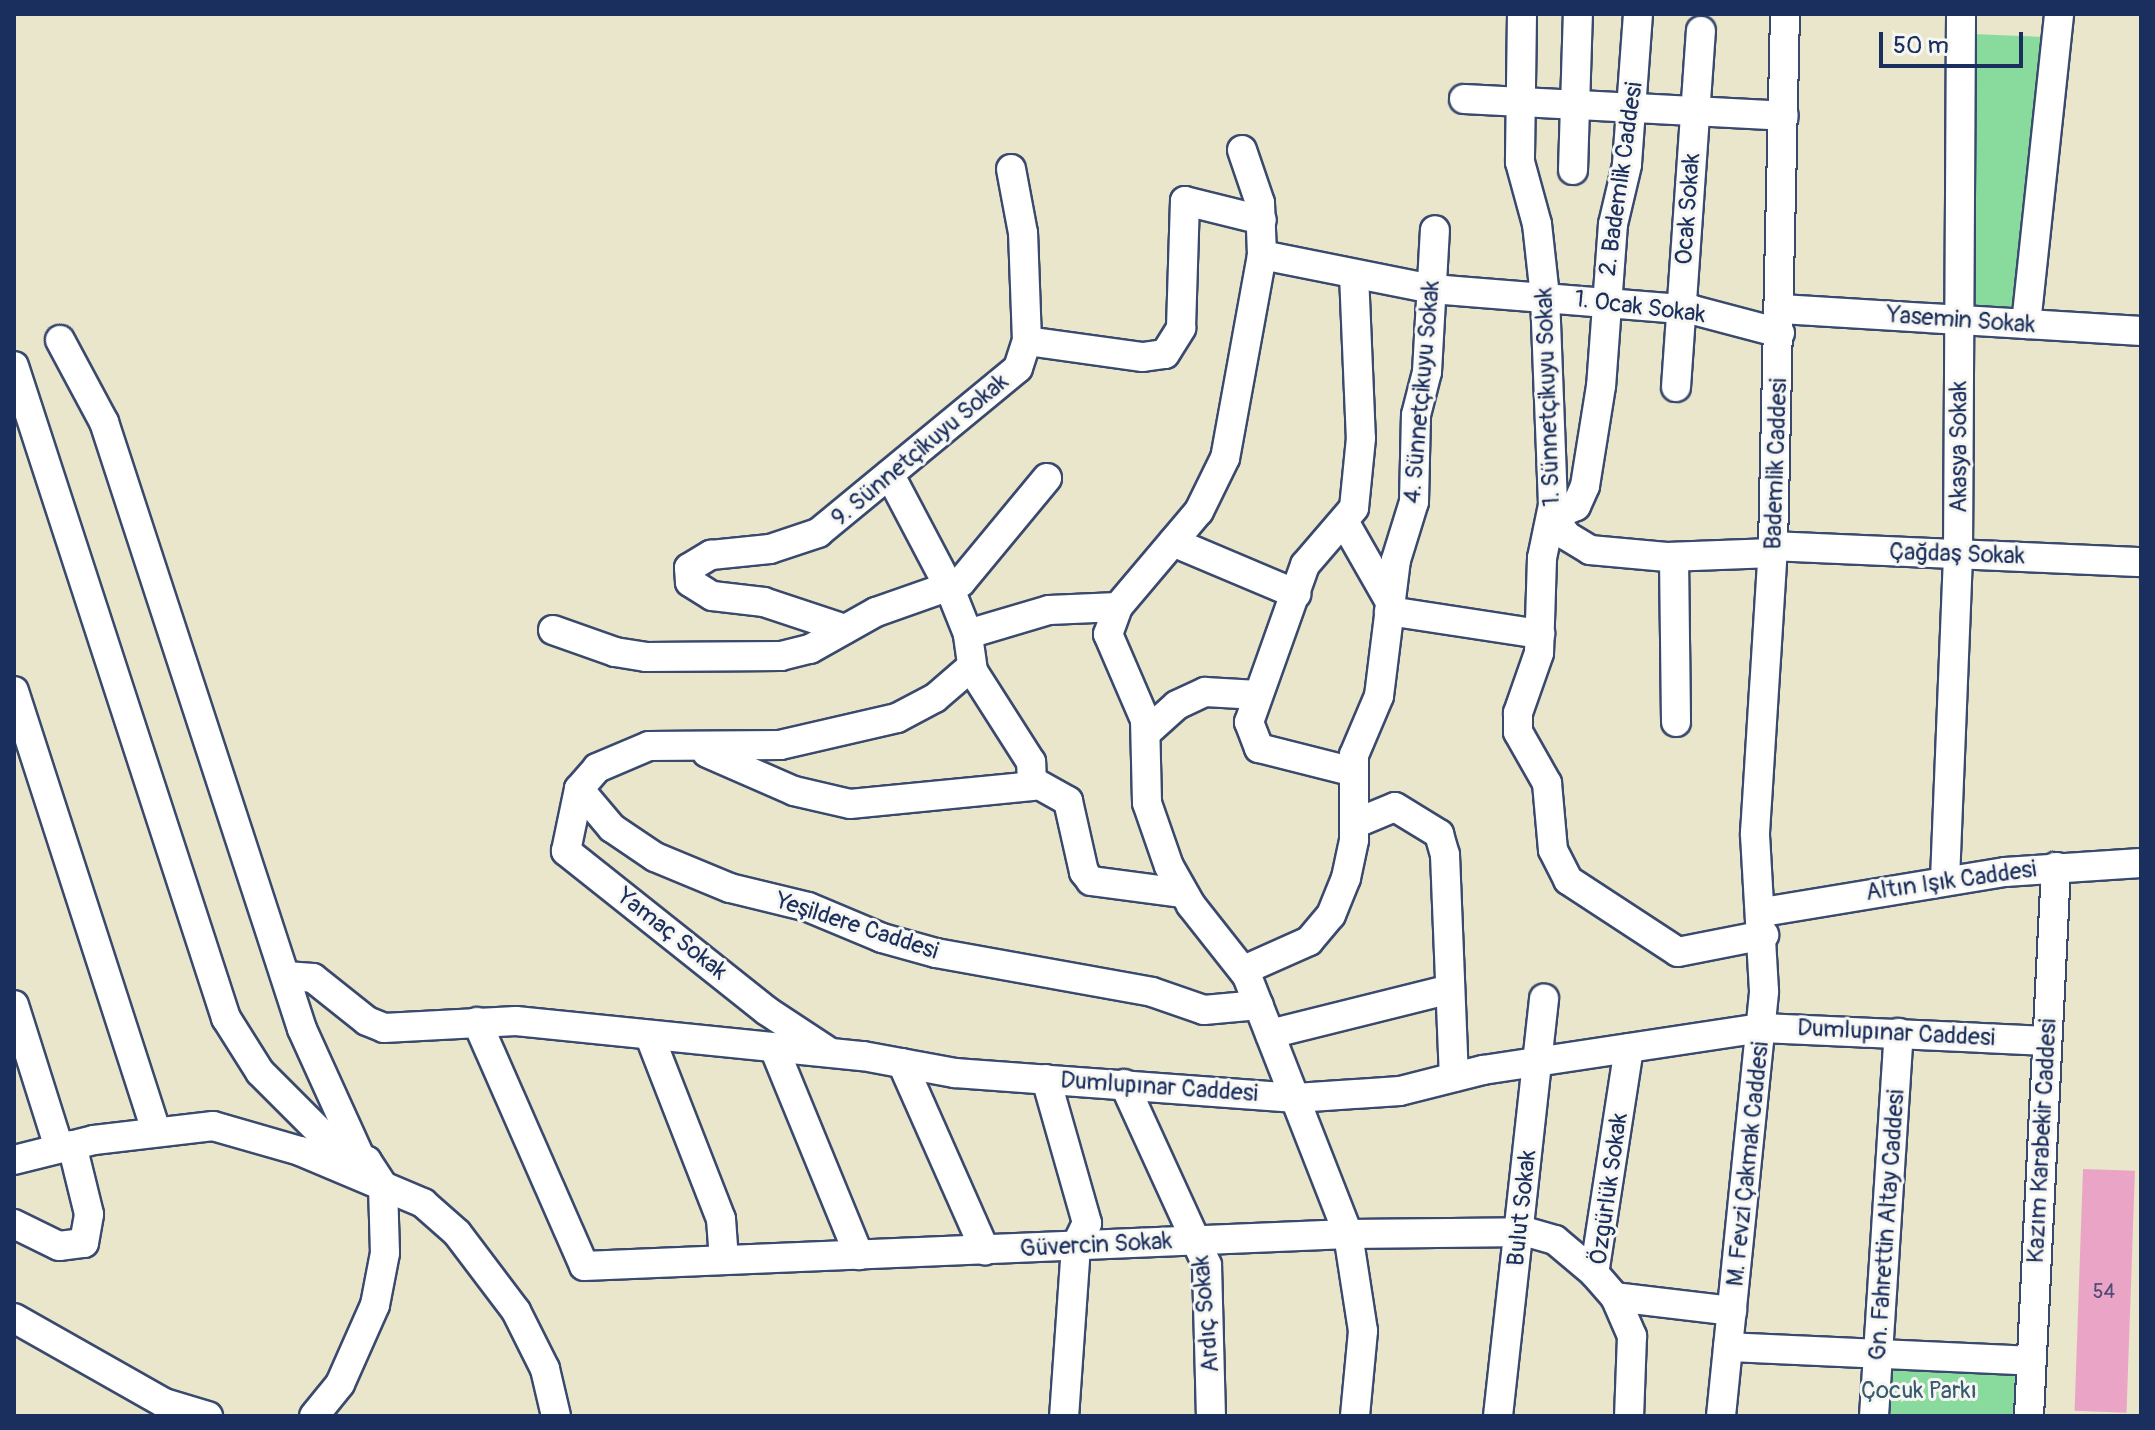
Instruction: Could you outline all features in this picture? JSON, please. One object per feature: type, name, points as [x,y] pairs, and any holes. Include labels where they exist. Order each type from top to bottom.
[{"type":"street","name":"1. Sünnetçikuyu Sokak","points":[[1522,14],[1520,162],[1537,224],[1545,296],[1553,516],[1542,558],[1540,634],[1516,723],[1549,791],[1553,850],[1562,874],[1678,952],[1763,923]]},
{"type":"street","points":[[1573,170],[1578,14]]},
{"type":"street","name":"2. Bademlik Caddesi","points":[[1553,516],[1576,506],[1585,486],[1601,386],[1606,301],[1632,108],[1638,14]]},
{"type":"street","name":"Bademlik Caddesi","points":[[1763,923],[1755,833],[1773,550],[1785,14]]},
{"type":"street","name":"Akasya Sokak","points":[[1945,880],[1958,554],[1961,14]]},
{"type":"street","points":[[2026,324],[2059,14]]},
{"type":"street","name":"Ocak Sokak","points":[[1676,387],[1701,31]]},
{"type":"street","points":[[1464,99],[1784,116]]},
{"type":"street","points":[[1242,150],[1257,186],[1262,220],[1262,255],[1225,458],[1204,504],[1118,607],[1109,622],[1109,642],[1141,705],[1147,732],[1147,803],[1182,893],[1244,970],[1348,1234],[1363,1331],[1355,1416]]},
{"type":"street","name":"9. Sünnetçikuyu Sokak","points":[[845,629],[784,607],[703,593],[690,582],[689,568],[711,555],[770,549],[818,533],[1018,368],[1027,341],[1023,233],[1011,169]]},
{"type":"street","points":[[1027,341],[1143,357],[1165,354],[1181,328],[1185,201],[1262,220]]},
{"type":"street","name":"4. Sünnetçikuyu Sokak","points":[[1244,970],[1291,950],[1320,931],[1346,878],[1354,824],[1354,772],[1358,739],[1379,696],[1390,606],[1414,502],[1416,415],[1427,372],[1435,230]]},
{"type":"street","name":"1. Ocak Sokak","points":[[1262,255],[1432,289],[1606,301],[1780,321]]},
{"type":"street","points":[[1354,274],[1361,438],[1354,508],[1345,523],[1311,553],[1249,722],[1259,748],[1354,772]]},
{"type":"street","name":"Yasemin Sokak","points":[[1780,321],[1960,320],[2141,331]]},
{"type":"street","points":[[60,340],[104,422],[307,1042],[360,1157]]},
{"type":"street","points":[[14,366],[226,1018],[260,1072],[326,1138],[374,1168],[383,1186],[382,1280],[340,1384],[324,1412]]},
{"type":"street","points":[[890,475],[950,589],[968,634],[971,667],[1029,758],[1034,782],[1068,801],[1084,872],[1091,881],[1182,893]]},
{"type":"street","points":[[553,630],[615,652],[672,659],[797,653],[876,612],[950,589],[970,573],[1047,478]]},
{"type":"street","name":"Çağdaş Sokak","points":[[1553,516],[1567,536],[1590,550],[1674,557],[1773,550],[2141,562]]},
{"type":"street","points":[[1345,523],[1390,606],[1540,634]]},
{"type":"street","points":[[1173,542],[1296,594]]},
{"type":"street","points":[[1674,557],[1676,722]]},
{"type":"street","points":[[968,634],[1049,610],[1118,607]]},
{"type":"street","points":[[579,789],[597,768],[634,750],[661,745],[692,749],[789,744],[862,728],[921,708],[971,667]]},
{"type":"street","points":[[14,691],[156,1130]]},
{"type":"street","points":[[1147,732],[1177,705],[1205,692],[1258,695]]},
{"type":"street","points":[[692,749],[794,791],[850,804],[1018,790],[1034,782]]},
{"type":"street","name":"Yeşildere Caddesi","points":[[579,789],[612,828],[655,857],[730,888],[808,907],[882,938],[936,953],[1152,992],[1204,1010],[1259,1005]]},
{"type":"street","name":"Yamaç Sokak","points":[[579,789],[566,851],[767,1011],[830,1053]]},
{"type":"street","points":[[1354,824],[1395,807],[1439,834],[1445,855],[1447,990],[1454,1077]]},
{"type":"street","name":"Altın Işık Caddesi","points":[[1763,923],[1945,880],[2056,867],[2141,863]]},
{"type":"street","name":"Kazım Karabekir Caddesi","points":[[2029,1416],[2056,867]]},
{"type":"street","name":"M. Fevzi Çakmak Caddesi","points":[[1721,1416],[1762,1028],[1763,923]]},
{"type":"street","name":"Dumlupınar Caddesi","points":[[286,976],[313,978],[367,1021],[384,1028],[477,1022],[830,1053],[955,1073],[1296,1098],[1400,1091],[1538,1061],[1762,1028],[2047,1041]]},
{"type":"street","points":[[1270,1034],[1447,990]]},
{"type":"street","name":"Bulut Sokak","points":[[1498,1416],[1521,1232],[1544,999]]},
{"type":"street","points":[[14,1005],[89,1214],[84,1243],[59,1246],[14,1224]]},
{"type":"street","name":"Güvercin Sokak","points":[[477,1022],[584,1266],[1348,1234],[1521,1232],[1555,1240],[1594,1273]]},
{"type":"street","name":"Gn. Fahrettin Altay Caddesi","points":[[1874,1416],[1899,1033]]},
{"type":"street","points":[[650,1037],[721,1219],[724,1260]]},
{"type":"street","points":[[774,1048],[859,1255]]},
{"type":"street","name":"Özgürlük Sokak","points":[[1629,1048],[1594,1273],[1615,1297],[1634,1346],[1629,1416]]},
{"type":"street","points":[[902,1063],[985,1250]]},
{"type":"street","points":[[1046,1079],[1087,1223],[1076,1246],[1064,1416]]},
{"type":"street","name":"Ardıç Sokak","points":[[1124,1084],[1199,1241],[1207,1265],[1211,1416]]},
{"type":"street","points":[[14,1160],[65,1146],[194,1125],[238,1130],[383,1186],[436,1212],[481,1262],[533,1341],[556,1416]]},
{"type":"street","points":[[1615,1297],[1732,1311]]},
{"type":"street","points":[[14,1318],[164,1403],[208,1416]]},
{"type":"street","points":[[1728,1347],[2031,1361]]},
{"type":"green space","points":[[1972,34],[2046,37],[2017,313],[1972,310]]},
{"type":"green space","name":"Çocuk Parkı","points":[[1886,1364],[2021,1371],[2018,1416],[1883,1416]]},
{"type":"building","points":[[2083,1169],[2135,1171],[2127,1413],[2075,1411]]}]
